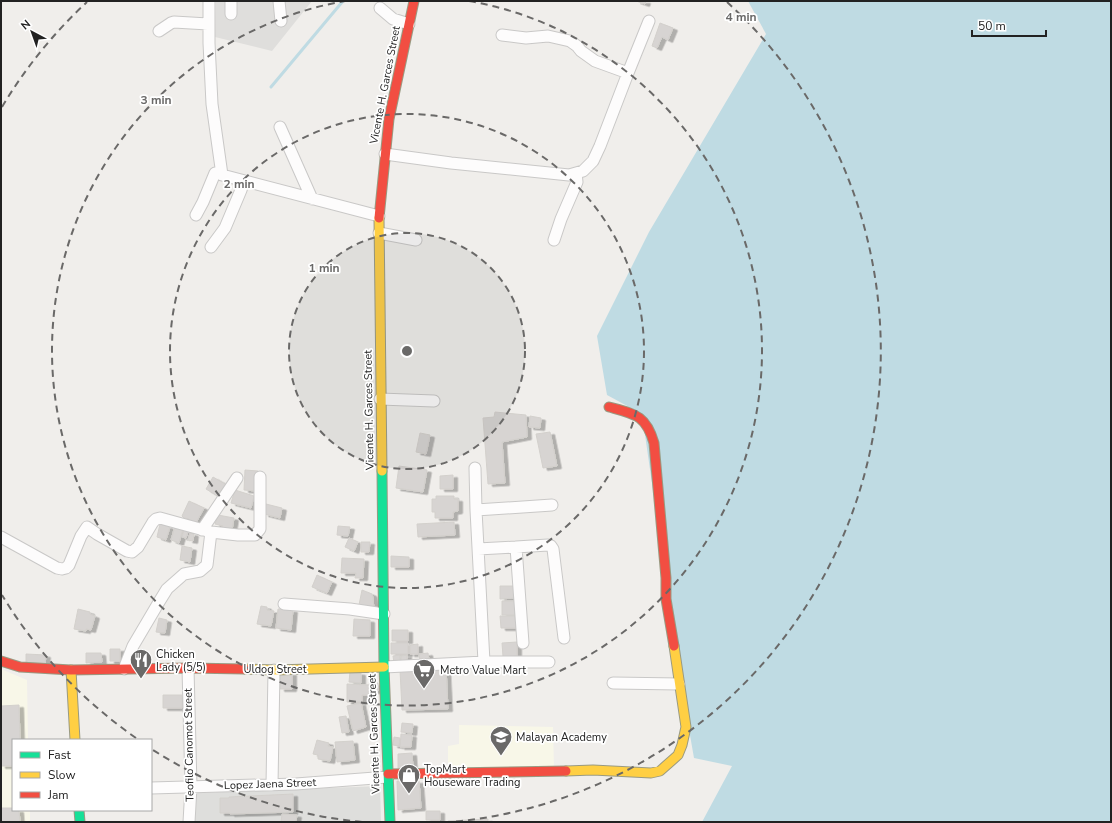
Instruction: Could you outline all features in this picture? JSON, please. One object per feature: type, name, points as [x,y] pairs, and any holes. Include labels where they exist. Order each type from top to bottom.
[{"type":"street","points":[[209,1],[208,24],[212,104],[222,175],[379,216]]},
{"type":"street","points":[[231,1],[231,14]]},
{"type":"street","points":[[279,1],[281,21]]},
{"type":"street","name":"Vicente H. Garces Street","points":[[390,822],[384,666],[379,216],[389,119],[414,1]]},
{"type":"street","points":[[380,8],[393,19],[409,24]]},
{"type":"street","points":[[385,154],[466,165],[569,175],[583,171],[588,167],[597,154],[649,21]]},
{"type":"street","points":[[159,31],[170,23],[174,22],[208,24]]},
{"type":"street","points":[[502,35],[526,38],[548,36],[570,41],[595,61],[628,72]]},
{"type":"street","points":[[280,127],[312,199]]},
{"type":"street","points":[[196,215],[215,173]]},
{"type":"street","points":[[554,240],[561,219],[577,182],[576,173]]},
{"type":"street","points":[[211,247],[225,228],[244,180]]},
{"type":"street","points":[[379,234],[416,240]]},
{"type":"street","points":[[380,399],[434,401]]},
{"type":"street","points":[[388,776],[593,770],[651,773],[660,771],[678,755],[686,727],[672,629],[666,599],[666,578],[654,443],[651,432],[645,421],[637,415],[609,407]]},
{"type":"street","points":[[475,468],[484,662]]},
{"type":"street","points":[[1,536],[50,564],[62,569],[69,565],[78,543],[87,527],[127,551],[132,552],[138,547],[153,522],[160,518],[207,531],[252,536],[260,529],[260,477]]},
{"type":"street","points":[[124,669],[133,646],[168,589],[184,574],[200,571],[207,565],[207,531],[237,478]]},
{"type":"street","points":[[476,510],[552,505]]},
{"type":"street","points":[[478,549],[551,546],[553,549],[564,638]]},
{"type":"street","points":[[516,547],[523,643]]},
{"type":"street","points":[[284,604],[384,614]]},
{"type":"street","name":"Uldog Street","points":[[1,661],[20,667],[71,670],[188,668],[274,670],[484,662],[549,662]]},
{"type":"street","name":"Teofilo Canomot Street","points":[[188,668],[191,787],[189,822]]},
{"type":"street","points":[[71,670],[75,739]]},
{"type":"street","points":[[272,785],[274,670]]},
{"type":"street","points":[[613,683],[679,684]]},
{"type":"street","name":"Lopez Jaena Street","points":[[152,788],[272,785],[388,776]]},
{"type":"street","points":[[79,811],[80,822]]},
{"type":"shaded area","points":[[216,1],[312,1],[272,51],[215,37]]},
{"type":"shaded area","points":[[1,669],[27,680],[28,739],[12,739],[12,811],[30,811],[30,822],[1,822]]},
{"type":"shaded area","name":"Malayan Academy","points":[[459,725],[553,727],[554,768],[448,769],[448,746],[459,744]]},
{"type":"shaded area","points":[[380,786],[381,822],[195,822],[196,793]]},
{"type":"water","points":[[748,1],[1111,1],[1111,822],[702,822],[732,766],[694,758],[681,684],[642,414],[607,395],[597,336],[649,232],[766,34]]},
{"type":"building","points":[[636,1],[646,1],[645,4]]},
{"type":"building","points":[[660,23],[673,28],[668,40],[662,37],[657,48],[652,46]]},
{"type":"building","points":[[495,412],[526,415],[527,437],[502,442],[505,483],[488,484],[483,418],[494,417]]},
{"type":"building","points":[[530,416],[541,418],[540,428],[529,427]]},
{"type":"building","points":[[550,432],[557,466],[543,468],[536,434]]},
{"type":"building","points":[[420,433],[430,435],[426,454],[416,452]]},
{"type":"building","points":[[399,466],[427,470],[423,492],[396,488]]},
{"type":"building","points":[[245,470],[258,471],[257,491],[244,490]]},
{"type":"building","points":[[453,475],[453,489],[440,489],[440,476]]},
{"type":"building","points":[[213,477],[227,485],[219,497],[206,489]]},
{"type":"building","points":[[235,490],[254,496],[251,508],[231,503]]},
{"type":"building","points":[[436,496],[454,496],[454,499],[458,499],[458,511],[453,512],[453,518],[435,518],[435,512],[432,512],[432,499],[436,499]]},
{"type":"building","points":[[189,501],[204,508],[196,523],[182,516]]},
{"type":"building","points":[[266,504],[282,508],[280,518],[264,514]]},
{"type":"building","points":[[218,515],[234,518],[232,530],[222,528],[223,526],[215,524]]},
{"type":"building","points":[[454,522],[455,535],[418,537],[417,524]]},
{"type":"building","points":[[160,524],[170,527],[166,540],[157,537]]},
{"type":"building","points":[[175,526],[183,529],[179,543],[171,540]]},
{"type":"building","points":[[338,526],[350,527],[348,536],[337,535]]},
{"type":"building","points":[[184,530],[188,531],[186,538],[182,537]]},
{"type":"building","points":[[190,533],[194,534],[193,541],[188,540]]},
{"type":"building","points":[[349,538],[358,542],[354,551],[345,547]]},
{"type":"building","points":[[361,542],[370,542],[369,552],[361,552]]},
{"type":"building","points":[[182,546],[192,548],[190,562],[180,560]]},
{"type":"building","points":[[391,556],[409,557],[409,567],[391,567]]},
{"type":"building","points":[[342,558],[364,559],[363,578],[355,578],[356,573],[341,573]]},
{"type":"building","points":[[317,575],[332,582],[327,593],[312,587]]},
{"type":"building","points":[[500,586],[515,586],[515,598],[500,599]]},
{"type":"building","points":[[362,590],[372,594],[374,609],[359,605]]},
{"type":"building","points":[[502,601],[515,601],[515,615],[502,615]]},
{"type":"building","points":[[261,606],[267,607],[267,610],[274,611],[271,626],[257,624]]},
{"type":"building","points":[[78,609],[90,612],[90,614],[95,616],[91,630],[86,629],[86,631],[74,629]]},
{"type":"building","points":[[278,609],[293,610],[291,630],[276,628]]},
{"type":"building","points":[[500,616],[515,616],[516,628],[501,628]]},
{"type":"building","points":[[159,618],[167,620],[165,633],[156,632]]},
{"type":"building","points":[[354,619],[370,620],[370,636],[353,636]]},
{"type":"building","points":[[392,630],[408,630],[408,641],[392,641]]},
{"type":"building","points":[[517,642],[517,656],[503,657],[502,643]]},
{"type":"building","points":[[391,643],[408,643],[408,654],[391,654]]},
{"type":"building","points":[[418,644],[418,654],[410,654],[410,645]]},
{"type":"building","points":[[110,649],[120,649],[120,661],[110,661]]},
{"type":"building","points":[[86,653],[101,653],[102,662],[86,663]]},
{"type":"building","points":[[428,653],[429,660],[420,661],[419,654]]},
{"type":"building","points":[[26,654],[46,655],[45,665],[26,664]]},
{"type":"building","points":[[400,655],[400,663],[394,663],[393,656]]},
{"type":"building","points":[[407,655],[407,661],[401,662],[401,656]]},
{"type":"building","name":"Metro Value Mart","points":[[446,667],[448,709],[402,710],[400,670]]},
{"type":"building","points":[[350,672],[361,673],[361,683],[349,682]]},
{"type":"building","points":[[280,673],[292,673],[292,689],[280,689]]},
{"type":"building","points":[[372,683],[378,683],[378,691],[372,691]]},
{"type":"building","points":[[347,684],[371,685],[370,695],[362,695],[362,702],[347,702]]},
{"type":"building","points":[[163,695],[182,695],[182,708],[163,708]]},
{"type":"building","points":[[361,703],[366,727],[353,731],[347,706]]},
{"type":"building","points":[[19,705],[20,739],[12,739],[12,766],[1,766],[1,706]]},
{"type":"building","points":[[346,716],[349,732],[342,733],[339,717]]},
{"type":"building","points":[[402,723],[413,724],[412,733],[401,732]]},
{"type":"building","points":[[401,734],[412,735],[411,747],[400,747]]},
{"type":"building","points":[[394,737],[400,738],[399,746],[393,745]]},
{"type":"building","points":[[317,740],[329,743],[328,746],[333,747],[330,761],[318,759],[318,755],[313,754]]},
{"type":"building","points":[[353,741],[355,760],[337,762],[335,742]]},
{"type":"building","points":[[412,753],[413,768],[398,768],[398,754]]},
{"type":"building","name":"TopMart Houseware Trading","points":[[397,781],[419,781],[421,808],[398,810]]},
{"type":"building","points":[[293,794],[293,812],[220,813],[220,798]]},
{"type":"building","points":[[1,808],[12,808],[12,811],[19,811],[20,822],[1,822]]},
{"type":"building","points":[[426,811],[440,811],[440,820],[426,820]]},
{"type":"building","points":[[282,814],[297,815],[296,822],[281,822]]},
{"type":"building","points":[[488,819],[488,822],[448,822],[448,821]]},
{"type":"waterway","points":[[271,87],[343,1]]},
{"type":"traffic: fast","points":[[382,471],[384,667],[390,822]]},
{"type":"traffic: fast","points":[[79,811],[80,822]]},
{"type":"traffic: slow","points":[[379,218],[382,471]]},
{"type":"traffic: slow","points":[[566,771],[593,770],[651,773],[660,771],[678,755],[686,727],[674,646]]},
{"type":"traffic: slow","points":[[245,669],[274,670],[384,667]]},
{"type":"traffic: slow","points":[[71,670],[75,739]]},
{"type":"traffic: jam","points":[[379,218],[389,119],[414,1]]},
{"type":"traffic: jam","points":[[609,407],[633,414],[638,417],[647,427],[654,443],[666,578],[666,599],[674,646]]},
{"type":"traffic: jam","points":[[1,661],[20,667],[71,670],[188,668],[245,669]]},
{"type":"traffic: jam","points":[[388,774],[566,771]]},
{"type":"place","name":"Chicken Lady (5/5)","points":[[141,680]]},
{"type":"place","name":"Metro Value Mart","points":[[424,690]]},
{"type":"place","name":"Malayan Academy","points":[[501,756]]},
{"type":"place","name":"TopMart Houseware Trading","points":[[409,794]]}]
